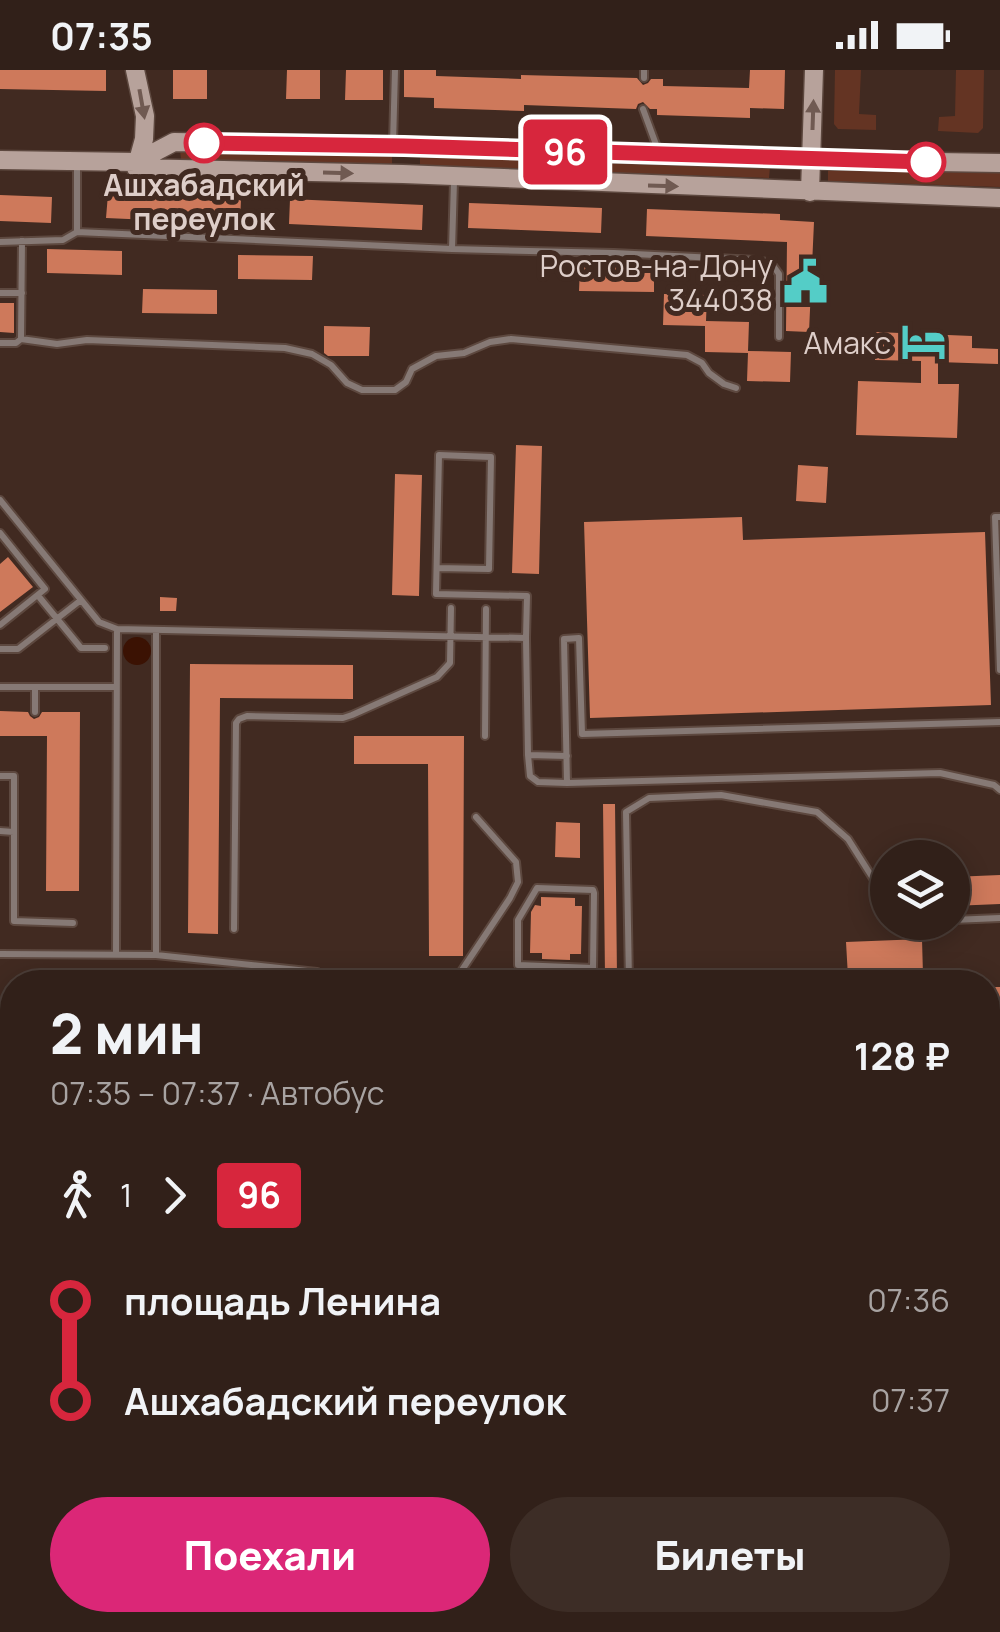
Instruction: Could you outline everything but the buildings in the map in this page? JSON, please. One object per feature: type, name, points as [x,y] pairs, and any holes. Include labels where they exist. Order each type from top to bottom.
[{"type":"main road","points":[[135,70],[145,116],[144,139],[136,165]]},
{"type":"main road","points":[[810,192],[814,70]]},
{"type":"main road","points":[[136,165],[174,142],[1000,163]]},
{"type":"main road","points":[[398,146],[402,174]]},
{"type":"main road","points":[[0,162],[1000,198]]},
{"type":"street","points":[[0,162],[78,167],[136,165]]},
{"type":"lane","points":[[395,70],[398,146]]},
{"type":"lane","points":[[643,109],[660,155]]},
{"type":"lane","points":[[77,232],[78,167]]},
{"type":"lane","points":[[452,250],[454,176]]},
{"type":"lane","points":[[0,242],[63,240],[77,232],[756,260],[771,263],[779,274],[779,338]]},
{"type":"lane","points":[[0,343],[16,344],[21,338],[22,241]]},
{"type":"lane","points":[[0,292],[22,293]]},
{"type":"lane","points":[[21,338],[57,344],[87,340],[286,348],[312,354],[331,364],[348,384],[362,390],[395,390],[406,382],[412,369],[436,356],[464,353],[490,342],[560,342],[688,355],[724,384],[736,388]]},
{"type":"lane","points":[[436,568],[488,569],[491,456],[439,454],[436,568],[436,594],[527,596],[528,755],[530,776],[538,782],[940,773],[994,785],[1000,790]]},
{"type":"lane","points":[[0,500],[99,622],[117,629],[526,638]]},
{"type":"lane","points":[[1000,517],[995,517],[1000,670]]},
{"type":"lane","points":[[0,533],[45,590],[0,624]]},
{"type":"lane","points":[[40,598],[81,648],[105,648]]},
{"type":"lane","points":[[0,649],[18,649],[81,600]]},
{"type":"lane","points":[[234,930],[239,719],[343,718],[437,677],[450,663],[451,608]]},
{"type":"lane","points":[[485,736],[486,608]]},
{"type":"lane","points":[[116,954],[117,629]]},
{"type":"lane","points":[[156,630],[156,954]]},
{"type":"lane","points":[[567,783],[564,639],[579,638],[582,734],[1000,722]]},
{"type":"lane","points":[[0,687],[116,686]]},
{"type":"lane","points":[[34,687],[35,712]]},
{"type":"lane","points":[[528,755],[567,756]]},
{"type":"lane","points":[[0,776],[14,776],[14,921],[73,923]]},
{"type":"lane","points":[[629,970],[626,812],[649,798],[721,795],[817,812],[848,839],[870,874]]},
{"type":"lane","points":[[462,970],[518,882],[516,862],[476,817]]},
{"type":"lane","points":[[0,831],[14,832]]},
{"type":"lane","points":[[538,888],[593,890],[593,968],[518,965],[518,923],[538,888]]},
{"type":"lane","points":[[529,901],[540,901]]},
{"type":"lane","points":[[970,919],[1000,918]]},
{"type":"lane","points":[[0,954],[156,954],[299,970]]},
{"type":"shaded area","points":[[835,70],[861,70],[859,114],[876,115],[876,130],[838,129],[834,124]]},
{"type":"shaded area","points":[[956,70],[984,70],[983,128],[978,133],[938,131],[939,117],[955,116]]},
{"type":"shaded area","points":[[180,150],[392,154],[392,164],[181,160]]},
{"type":"shaded area","points":[[420,154],[770,167],[769,178],[420,166]]},
{"type":"shaded area","points":[[828,166],[1000,172],[1000,187],[828,181]]},
{"type":"shaded area","points":[[137,637],[147,641],[151,651],[147,661],[137,665],[127,661],[123,651],[127,641]]},
{"type":"bus line","name":"96","points":[[204,143],[926,162]]},
{"type":"place","name":"Ашхабадский переулок","points":[[204,143]]},
{"type":"place","name":"Ростов-на-Дону 344038","points":[[806,282]]},
{"type":"place","name":"Амакс","points":[[924,342]]}]
